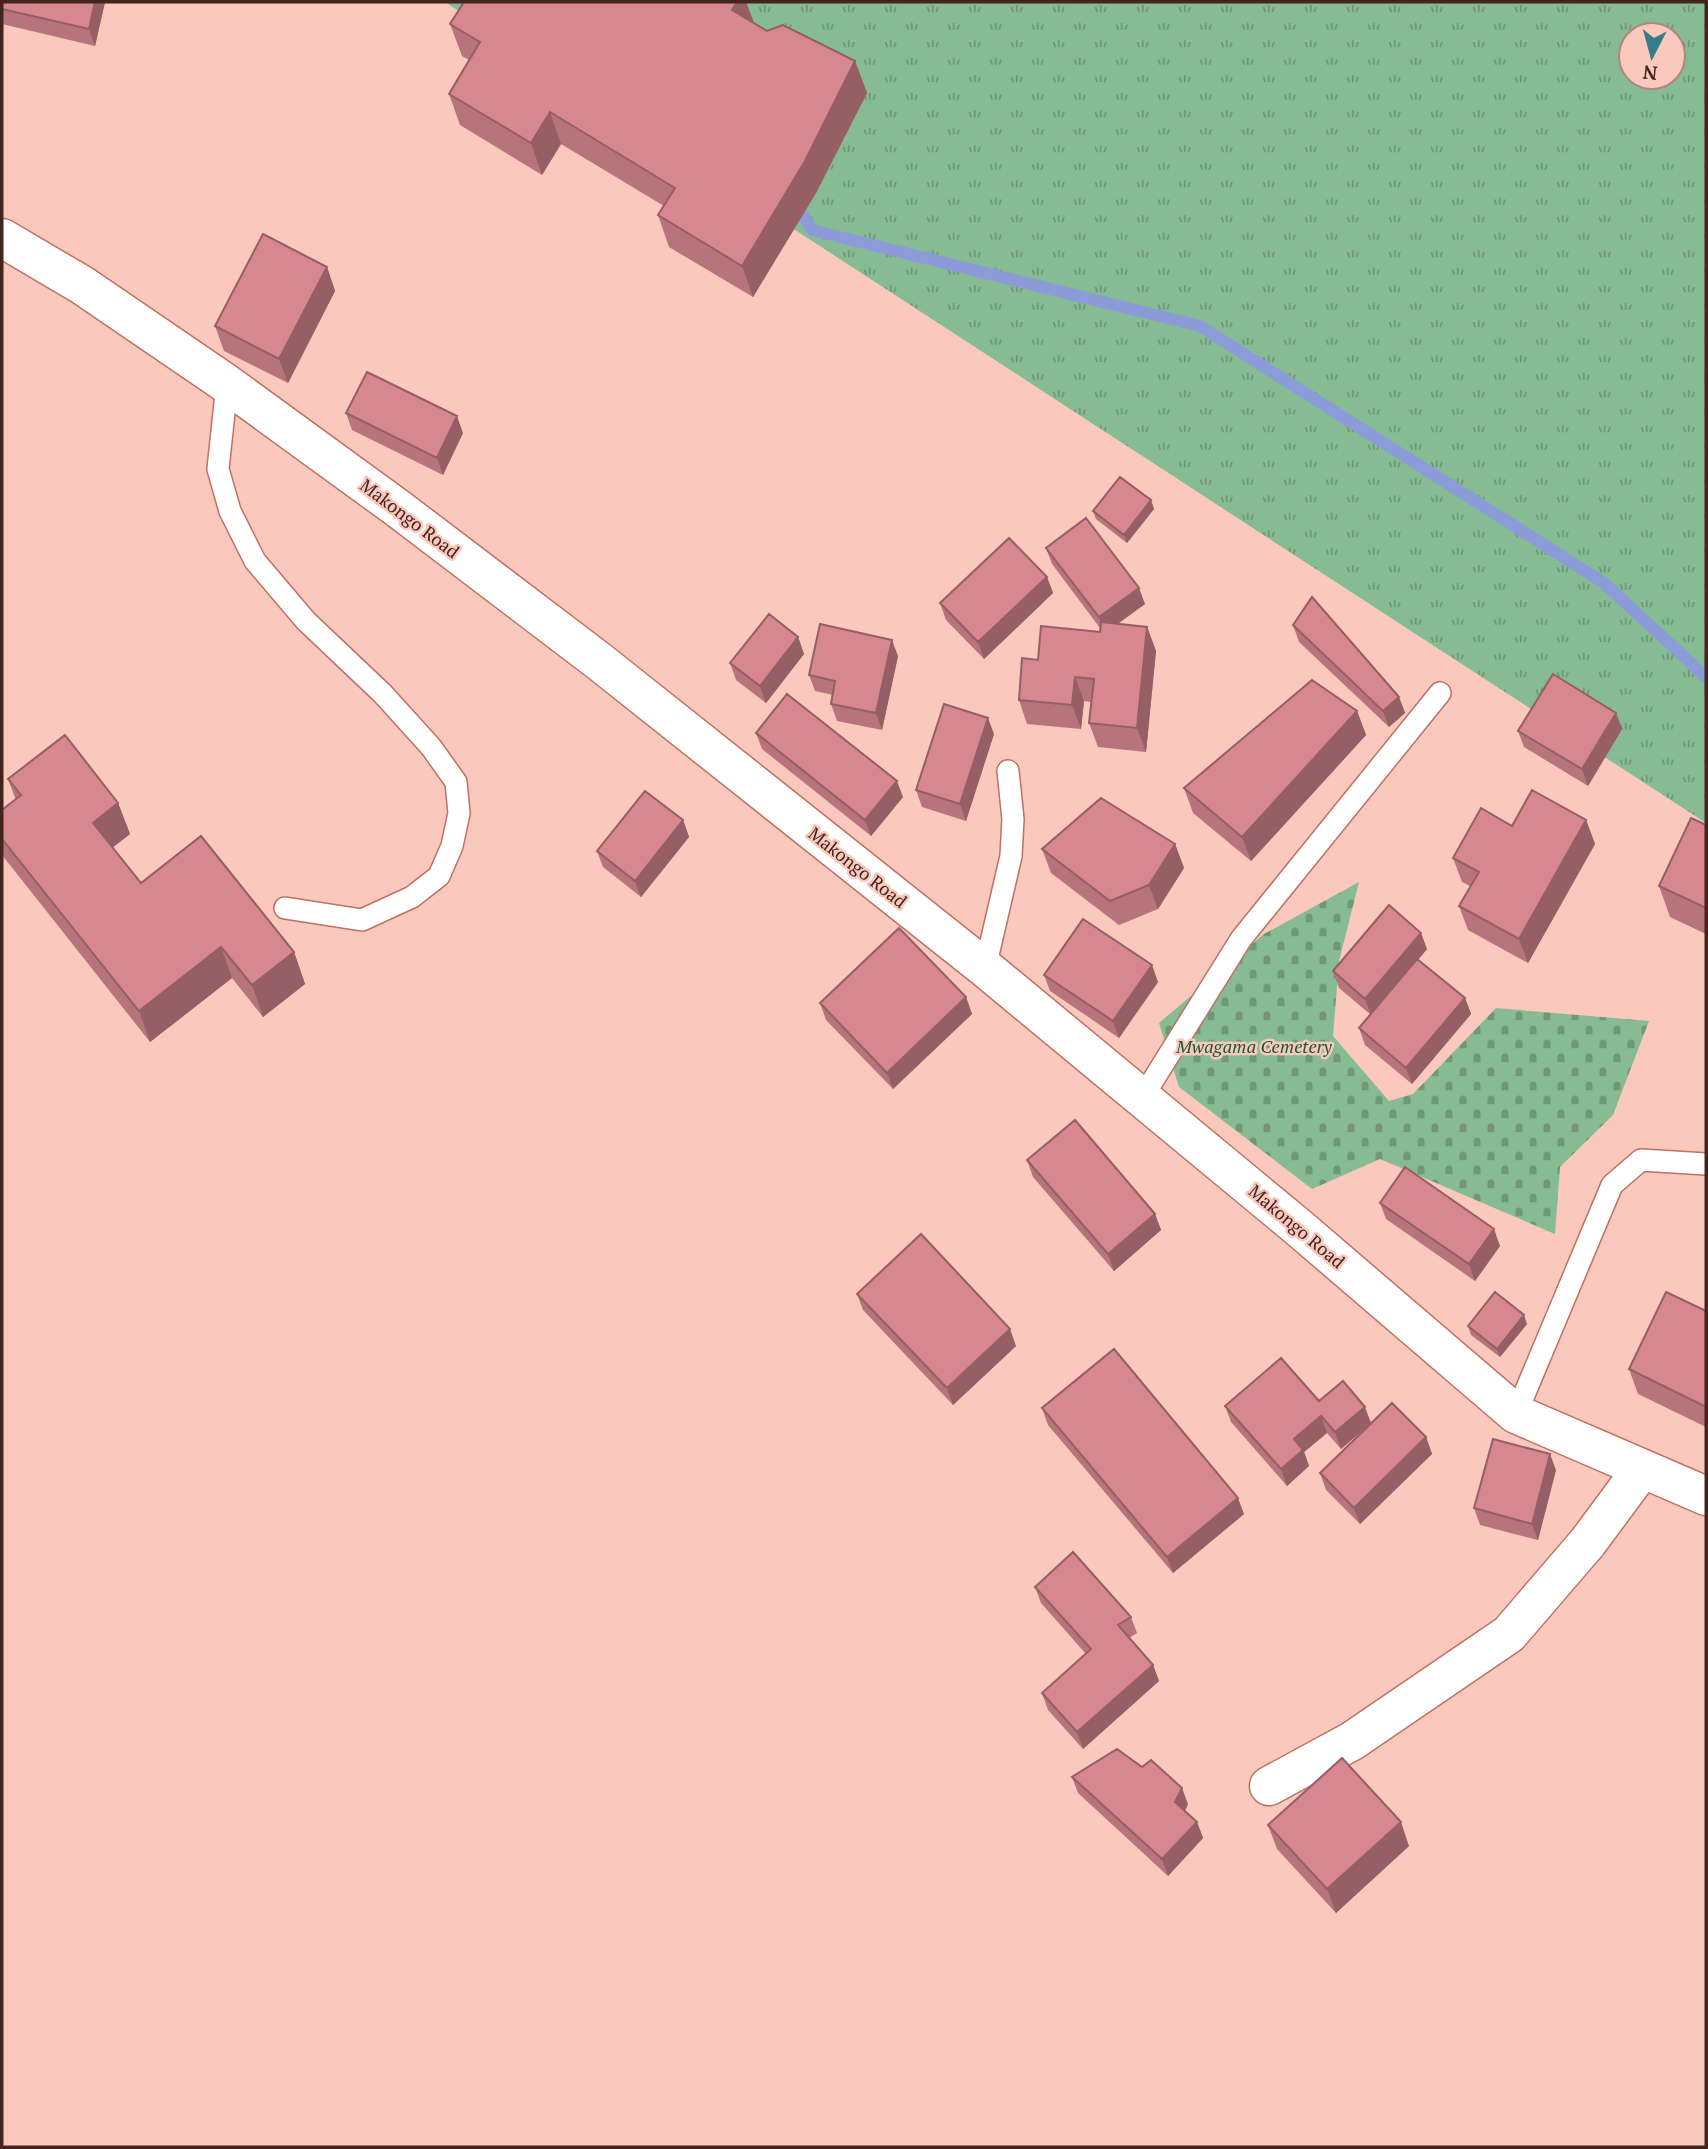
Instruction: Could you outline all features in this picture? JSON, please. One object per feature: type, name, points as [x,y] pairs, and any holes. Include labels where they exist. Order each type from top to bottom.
[{"type":"street","name":"Makongo Road","points":[[2,238],[82,285],[227,384],[407,515],[600,662],[985,968],[1298,1227],[1516,1413],[1706,1496]]},
{"type":"street","points":[[1269,1786],[1352,1741],[1509,1634],[1588,1542],[1642,1469]]},
{"type":"lane","points":[[227,384],[218,468],[230,511],[256,561],[306,621],[383,694],[431,747],[456,782],[459,813],[452,846],[439,876],[412,897],[362,920],[285,908]]},
{"type":"lane","points":[[1142,1098],[1241,939],[1440,693]]},
{"type":"lane","points":[[985,968],[1012,856],[1013,819],[1008,771]]},
{"type":"lane","points":[[1516,1413],[1612,1185],[1641,1160],[1706,1164]]},
{"type":"green space","points":[[445,2],[1706,2],[1706,823]]},
{"type":"green space","name":"Mwagama Cemetery","points":[[1359,882],[1339,961],[1333,1036],[1389,1101],[1413,1094],[1496,1008],[1649,1021],[1613,1115],[1560,1167],[1555,1234],[1380,1159],[1312,1189],[1179,1087],[1159,1023],[1264,934]]},
{"type":"building","points":[[2,2],[95,2],[89,29],[2,9]]},
{"type":"building","points":[[464,2],[737,2],[732,10],[767,31],[783,25],[855,61],[805,161],[742,266],[658,215],[675,188],[550,112],[531,143],[449,94],[480,42],[450,24]]},
{"type":"building","points":[[263,234],[327,267],[279,359],[215,326]]},
{"type":"building","points":[[367,372],[457,416],[437,458],[346,413]]},
{"type":"building","points":[[1120,477],[1151,500],[1124,535],[1093,511]]},
{"type":"building","points":[[1086,518],[1139,588],[1099,617],[1046,548]]},
{"type":"building","points":[[1009,538],[1047,577],[978,642],[940,603]]},
{"type":"building","points":[[1312,597],[1399,697],[1383,711],[1293,625]]},
{"type":"building","points":[[769,614],[798,637],[760,686],[730,663]]},
{"type":"building","points":[[1101,622],[1147,627],[1137,728],[1089,723],[1094,679],[1075,677],[1072,705],[1019,700],[1022,658],[1038,660],[1041,626],[1100,632]]},
{"type":"building","points":[[820,624],[892,640],[876,713],[831,704],[835,681],[809,675]]},
{"type":"building","points":[[1553,674],[1616,713],[1582,769],[1518,731]]},
{"type":"building","points":[[1312,680],[1357,711],[1242,837],[1184,788]]},
{"type":"building","points":[[787,694],[897,781],[865,820],[756,733]]},
{"type":"building","points":[[944,704],[988,718],[960,804],[916,790]]},
{"type":"building","points":[[65,735],[118,803],[93,823],[141,883],[201,836],[294,952],[252,985],[221,947],[139,1011],[2,839],[2,810],[21,795],[8,779]]},
{"type":"building","points":[[1532,790],[1586,820],[1519,939],[1459,906],[1479,872],[1453,858],[1481,808],[1512,826]]},
{"type":"building","points":[[645,791],[683,820],[635,881],[597,851]]},
{"type":"building","points":[[1101,798],[1175,844],[1149,885],[1110,901],[1042,849]]},
{"type":"building","points":[[1691,818],[1706,825],[1706,908],[1659,886]]},
{"type":"building","points":[[1389,905],[1421,933],[1365,999],[1333,971]]},
{"type":"building","points":[[1083,919],[1152,965],[1113,1021],[1044,975]]},
{"type":"building","points":[[899,928],[966,997],[887,1073],[820,1003]]},
{"type":"building","points":[[1417,959],[1465,998],[1406,1068],[1359,1028]]},
{"type":"building","points":[[1075,1120],[1155,1214],[1108,1254],[1027,1160]]},
{"type":"building","points":[[1405,1167],[1494,1229],[1469,1264],[1380,1203]]},
{"type":"building","points":[[921,1234],[1010,1329],[947,1388],[857,1294]]},
{"type":"building","points":[[1495,1292],[1524,1315],[1497,1349],[1468,1326]]},
{"type":"building","points":[[1666,1292],[1706,1311],[1706,1407],[1629,1369]]},
{"type":"building","points":[[1114,1349],[1238,1498],[1167,1557],[1042,1408]]},
{"type":"building","points":[[1281,1358],[1319,1401],[1343,1381],[1365,1407],[1335,1432],[1321,1416],[1294,1439],[1303,1450],[1281,1469],[1225,1406]]},
{"type":"building","points":[[1392,1403],[1426,1437],[1354,1508],[1320,1473]]},
{"type":"building","points":[[1493,1439],[1550,1454],[1532,1524],[1474,1508]]},
{"type":"building","points":[[1073,1552],[1131,1617],[1118,1625],[1153,1665],[1077,1732],[1042,1693],[1091,1649],[1035,1587]]},
{"type":"building","points":[[1117,1749],[1142,1767],[1151,1760],[1182,1788],[1175,1802],[1197,1822],[1162,1859],[1072,1777]]},
{"type":"building","points":[[1342,1758],[1401,1822],[1327,1889],[1268,1825]]},
{"type":"waterway","points":[[795,203],[812,230],[1200,326],[1604,583],[1706,677]]}]
